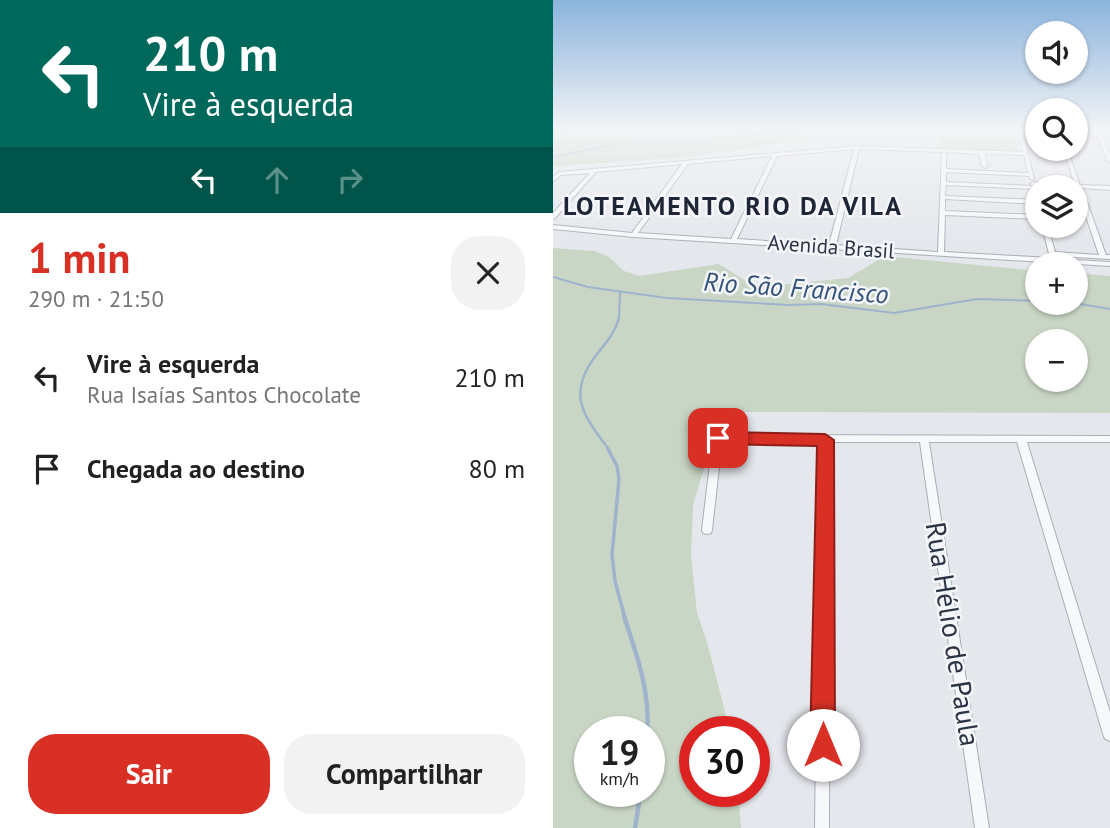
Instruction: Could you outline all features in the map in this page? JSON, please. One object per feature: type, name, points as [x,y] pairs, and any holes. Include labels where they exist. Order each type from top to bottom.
[{"type":"street","points":[[553,180],[559,174],[621,169]]},
{"type":"street","points":[[634,234],[682,169]]},
{"type":"street","points":[[734,240],[768,169]]},
{"type":"street","points":[[832,247],[852,169]]},
{"type":"street","points":[[941,254],[943,170],[1031,175],[1029,169]]},
{"type":"street","points":[[553,217],[594,171]]},
{"type":"street","points":[[943,183],[1025,186]]},
{"type":"street","points":[[1088,187],[1110,188]]},
{"type":"street","points":[[942,197],[1025,200]]},
{"type":"street","points":[[1088,212],[1106,257],[1088,257]]},
{"type":"street","points":[[942,213],[1025,216]]},
{"type":"street","name":"Avenida Brasil","points":[[553,227],[941,254],[1025,256]]},
{"type":"street","name":"Avenida Brasil","points":[[1088,261],[1110,264]]},
{"type":"street","points":[[707,530],[718,438],[1110,439]]},
{"type":"street","points":[[1021,439],[1110,734]]},
{"type":"street","points":[[822,828],[825,440]]},
{"type":"street","name":"Rua Hélio de Paula","points":[[924,440],[982,828]]},
{"type":"green space","points":[[553,248],[594,251],[608,256],[624,271],[639,276],[719,264],[749,283],[770,286],[848,278],[885,256],[1025,270],[1025,315],[1088,315],[1088,274],[1110,276],[1110,413],[721,412],[693,505],[691,555],[697,613],[726,716],[679,716],[679,807],[739,807],[741,828],[553,828]]},
{"type":"waterway","name":"Rio São Francisco","points":[[553,277],[588,287],[667,298],[789,305],[821,304],[894,313],[977,299],[1025,301]]},
{"type":"waterway","points":[[619,319],[620,292]]},
{"type":"waterway","name":"Rio São Francisco","points":[[1088,305],[1110,309]]},
{"type":"waterway","points":[[610,451],[586,416],[580,393],[587,369],[610,337],[619,317]]},
{"type":"waterway","points":[[608,449],[617,466],[619,479],[612,555],[615,581],[625,618]]},
{"type":"waterway","points":[[624,616],[645,688],[648,716]]},
{"type":"waterway","points":[[635,828],[638,807]]},
{"type":"district","name":"LOTEAMENTO RIO DA VILA","points":[[733,206]]},
{"type":"route","points":[[718,438],[825,440],[823,745]]}]
